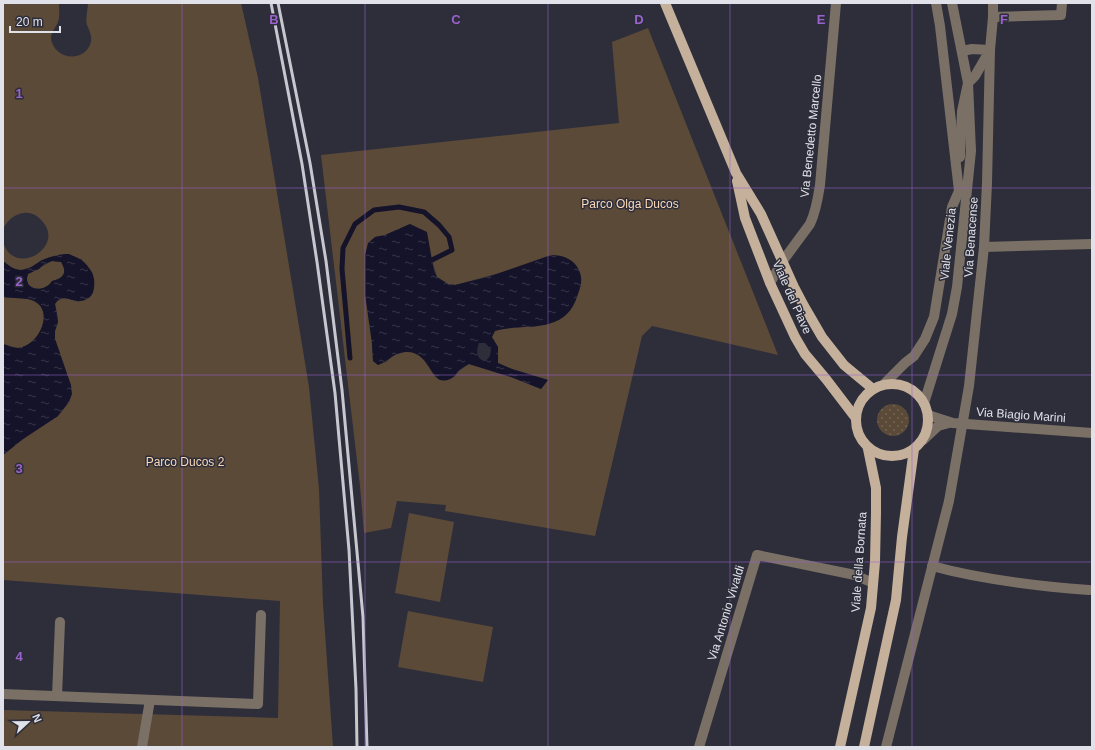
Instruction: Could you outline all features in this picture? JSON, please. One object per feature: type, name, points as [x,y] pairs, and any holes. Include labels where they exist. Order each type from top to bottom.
[{"type":"main road","name":"Viale del Piave","points":[[665,3],[736,173],[761,214],[794,287],[822,337],[844,365],[873,389]]},
{"type":"main road","name":"Viale del Piave","points":[[736,173],[746,218],[770,283],[785,317],[805,354],[855,417]]},
{"type":"main road","points":[[884,384],[896,384],[907,387],[917,393],[924,403],[928,415],[928,428],[923,440],[914,449],[903,455],[891,457],[878,454],[868,449],[861,440],[856,429],[855,417],[858,406],[864,396],[873,389],[884,384]]},
{"type":"main road","name":"Viale della Bornata","points":[[840,747],[871,608],[876,544],[876,488],[868,449]]},
{"type":"main road","points":[[864,747],[896,600],[902,537],[914,449]]},
{"type":"street","name":"Via Benedetto Marcello","points":[[770,283],[782,262],[810,224],[814,217],[818,202],[836,3]]},
{"type":"street","name":"Viale Venezia","points":[[936,3],[959,191]]},
{"type":"street","name":"Viale Venezia","points":[[924,403],[952,314],[957,287],[971,151],[968,83],[952,3]]},
{"type":"street","name":"Via Benacense","points":[[963,424],[969,386],[984,247],[988,183],[990,50],[993,3]]},
{"type":"street","points":[[993,17],[1062,15],[1062,3]]},
{"type":"street","points":[[962,51],[972,49],[990,50]]},
{"type":"street","name":"Via Benacense","points":[[968,83],[975,76],[990,50]]},
{"type":"street","name":"Viale Venezia","points":[[884,384],[914,356],[925,339],[934,317],[952,207],[959,191],[962,111],[968,83]]},
{"type":"street","points":[[984,247],[1092,244]]},
{"type":"street","points":[[928,415],[949,423]]},
{"type":"street","points":[[923,440],[938,426],[949,423]]},
{"type":"street","name":"Via Biagio Marini","points":[[949,423],[1092,433]]},
{"type":"street","points":[[886,747],[949,501],[963,424]]},
{"type":"street","name":"Via Antonio Vivaldi","points":[[699,747],[757,555],[855,575],[873,583]]},
{"type":"street","points":[[932,566],[957,573],[1030,585],[1088,590]]},
{"type":"street","points":[[3,694],[258,704],[261,615]]},
{"type":"street","points":[[57,696],[60,622]]},
{"type":"street","points":[[142,747],[150,700]]},
{"type":"green space","name":"Parco Ducos 2","points":[[3,3],[59,3],[59,20],[51,38],[53,45],[62,54],[74,56],[80,55],[86,51],[91,42],[91,35],[86,23],[88,3],[241,3],[258,78],[309,387],[319,489],[323,604],[333,747],[3,747],[3,710],[278,718],[280,601],[3,580],[3,455],[23,439],[58,416],[60,353],[55,339],[55,331],[58,322],[55,304],[60,299],[69,299],[79,302],[82,259],[41,261],[32,267],[21,270],[12,268],[3,261],[3,242],[9,253],[17,258],[26,258],[35,255],[43,249],[48,241],[48,232],[43,222],[39,218],[35,215],[27,213],[14,216],[9,220],[3,229]]},
{"type":"green space","name":"Parco Olga Ducos","points":[[648,28],[778,355],[652,326],[642,336],[595,536],[445,511],[446,505],[397,501],[391,528],[364,533],[360,486],[321,155],[619,123],[612,42]],"holes":[[[410,224],[433,264],[437,277],[448,284],[455,285],[507,271],[550,324],[532,327],[508,327],[495,331],[491,337],[498,347],[498,363],[548,380],[541,389],[511,377],[469,364],[459,371],[454,377],[428,365],[423,357],[415,352],[404,352],[394,355],[386,362],[378,365],[373,361],[372,344],[375,237],[385,235]]]},
{"type":"green space","points":[[52,261],[61,262],[64,269],[62,277],[52,281],[44,288],[39,289],[31,287],[28,284],[28,274]]},
{"type":"green space","points":[[3,297],[34,301],[40,306],[43,312],[44,320],[42,328],[38,335],[26,346],[16,348],[3,344]]},
{"type":"green space","points":[[890,404],[896,404],[906,411],[909,420],[908,426],[902,433],[896,436],[890,436],[880,429],[877,423],[877,417],[884,407]]},
{"type":"green space","points":[[409,513],[454,522],[440,602],[395,593]]},
{"type":"green space","points":[[408,611],[493,627],[483,682],[398,667]]},
{"type":"water","points":[[410,224],[427,232],[434,271],[437,277],[448,284],[455,285],[488,277],[551,255],[568,258],[571,260],[579,270],[581,285],[572,307],[564,316],[555,322],[544,325],[495,331],[492,337],[498,347],[498,363],[548,380],[541,389],[511,377],[469,364],[459,370],[455,376],[445,381],[434,375],[421,357],[415,353],[398,353],[378,365],[373,361],[365,294],[365,255],[368,243],[375,237],[385,235]],"holes":[[[479,343],[485,343],[491,349],[490,356],[486,361],[480,359],[477,352]]]},
{"type":"water","points":[[69,254],[85,263],[94,277],[94,291],[88,299],[76,301],[64,298],[58,300],[55,304],[58,322],[55,331],[55,339],[71,385],[72,394],[69,402],[58,416],[23,439],[3,455],[3,344],[16,348],[26,346],[38,335],[44,320],[43,312],[40,306],[34,301],[3,297],[3,261],[15,269],[22,270],[42,260]],"holes":[[[52,261],[61,262],[64,269],[62,277],[52,281],[44,288],[39,289],[31,287],[28,284],[28,274]]]},
{"type":"waterway","points":[[350,358],[342,269],[343,248],[355,224],[374,210],[399,207],[424,212],[439,225],[449,237],[452,250],[432,260]]},
{"type":"railway","points":[[271,3],[302,164],[335,393],[349,550],[356,689],[357,747]]},
{"type":"railway","points":[[278,3],[310,163],[326,261],[342,390],[363,617],[367,747]]}]
